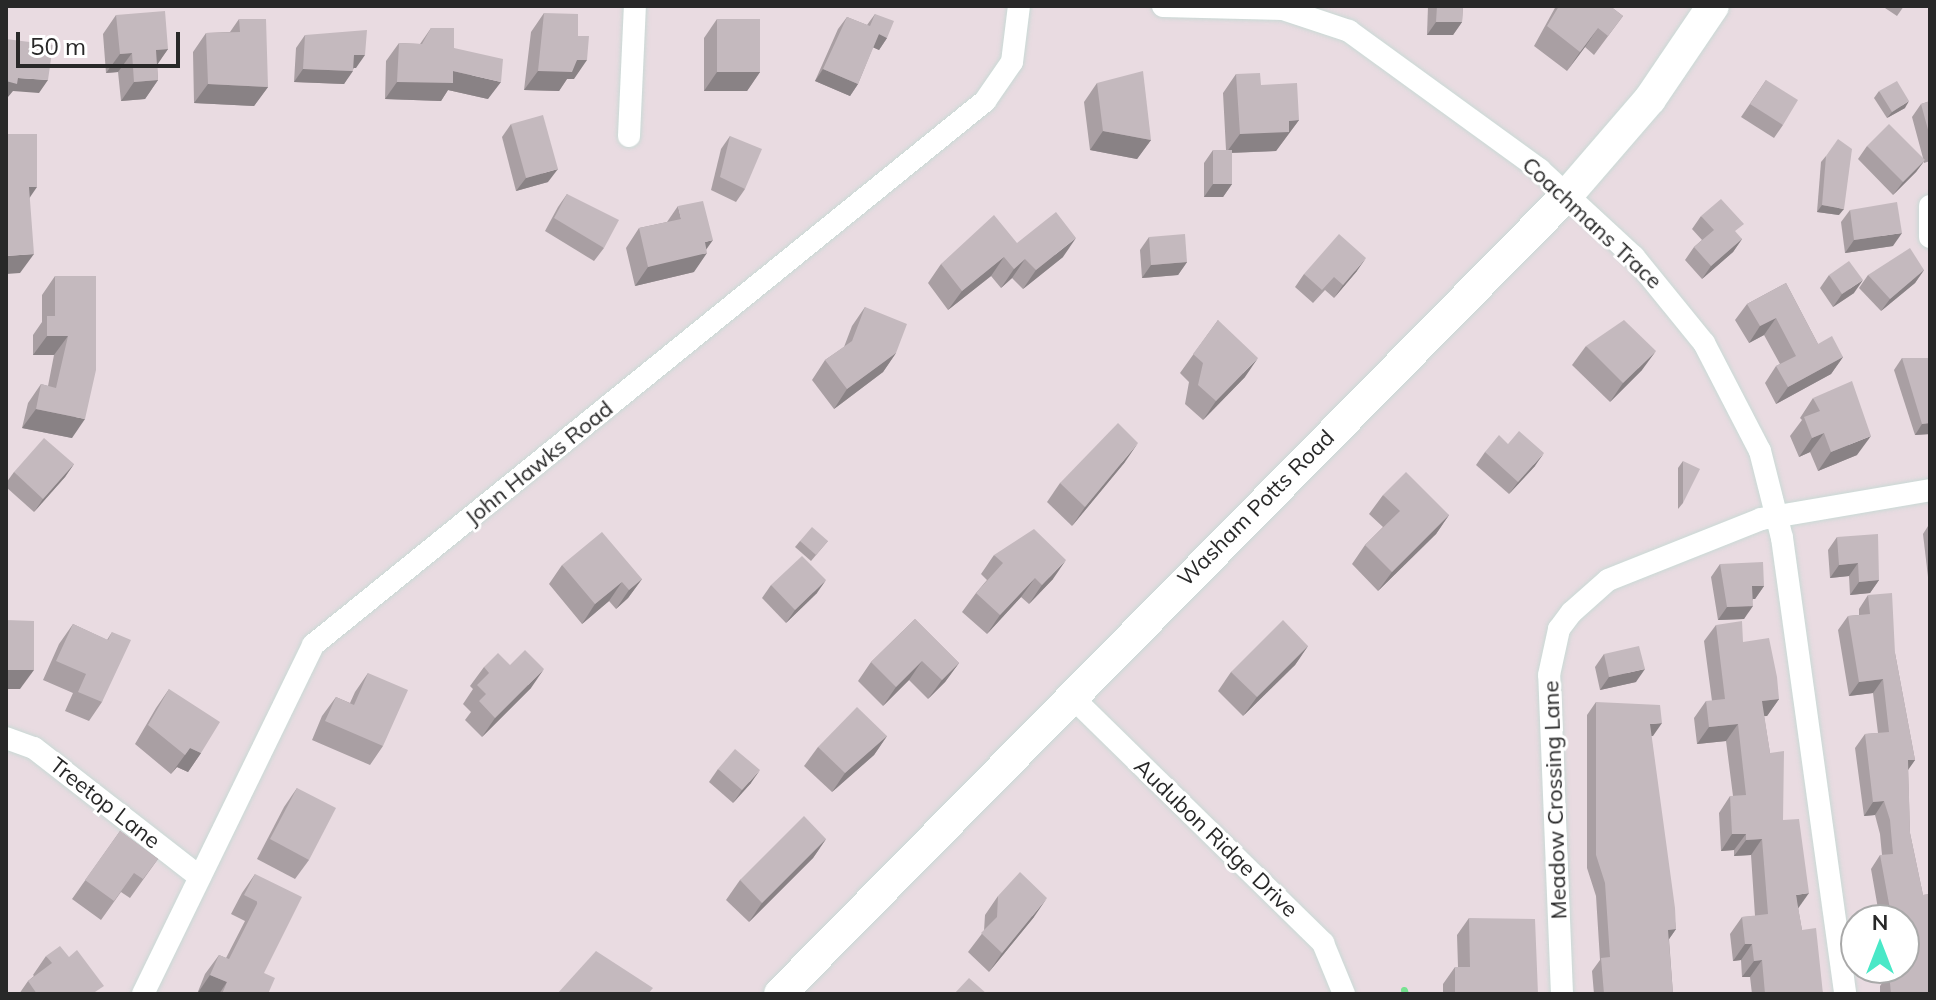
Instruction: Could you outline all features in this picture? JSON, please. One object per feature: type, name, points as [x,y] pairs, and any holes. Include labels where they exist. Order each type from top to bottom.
[{"type":"street","points":[[629,136],[635,6]]},
{"type":"street","name":"John Hawks Road","points":[[143,994],[313,645],[985,101],[1012,62],[1019,6]]},
{"type":"street","name":"Coachmans Trace","points":[[1163,6],[1283,9],[1326,18],[1568,194],[1654,280],[1704,343],[1748,421],[1776,515],[1845,994]]},
{"type":"street","name":"Washam Potts Road","points":[[780,994],[1069,694],[1568,194],[1650,99],[1713,6]]},
{"type":"street","points":[[1930,206],[1930,237]]},
{"type":"street","name":"Meadow Crossing Lane","points":[[1562,994],[1549,675],[1559,629],[1608,580],[1776,515],[1930,490]]},
{"type":"street","name":"Audubon Ridge Drive","points":[[1069,694],[1323,943],[1344,994]]},
{"type":"street","name":"Treetop Lane","points":[[6,738],[34,748],[200,877]]},
{"type":"building","points":[[1437,6],[1463,6],[1462,22],[1436,22]]},
{"type":"building","points":[[1559,6],[1610,6],[1623,16],[1608,36],[1598,28],[1580,52],[1547,26]]},
{"type":"building","points":[[165,11],[168,49],[156,50],[158,80],[134,82],[132,53],[120,54],[116,15]]},
{"type":"building","points":[[544,13],[578,14],[578,36],[589,36],[587,60],[577,60],[572,72],[538,71]]},
{"type":"building","points":[[875,14],[894,21],[887,38],[879,34],[858,84],[823,69],[847,17],[870,26]]},
{"type":"building","points":[[239,19],[266,19],[268,87],[208,84],[206,33],[240,32]]},
{"type":"building","points":[[717,19],[760,19],[760,72],[717,72]]},
{"type":"building","points":[[431,28],[454,28],[454,48],[503,59],[501,82],[453,71],[453,83],[397,82],[399,43],[422,44]]},
{"type":"building","points":[[367,30],[365,55],[354,55],[353,71],[303,69],[305,35]]},
{"type":"building","points":[[6,39],[53,45],[48,80],[18,78],[17,84],[6,81]]},
{"type":"building","points":[[1143,71],[1151,140],[1103,131],[1097,83]]},
{"type":"building","points":[[1260,73],[1261,85],[1297,83],[1299,120],[1289,121],[1289,132],[1240,134],[1236,74]]},
{"type":"building","points":[[1766,80],[1798,100],[1783,125],[1750,104]]},
{"type":"building","points":[[1897,81],[1909,101],[1892,112],[1879,91]]},
{"type":"building","points":[[1930,101],[1930,137],[1921,104]]},
{"type":"building","points":[[543,115],[558,169],[526,178],[511,124]]},
{"type":"building","points":[[1889,124],[1925,160],[1903,182],[1867,146]]},
{"type":"building","points":[[6,134],[37,134],[37,187],[29,187],[34,254],[6,256]]},
{"type":"building","points":[[730,136],[762,149],[745,189],[720,177]]},
{"type":"building","points":[[1838,139],[1852,149],[1844,209],[1822,205],[1826,156]]},
{"type":"building","points":[[1213,150],[1232,150],[1232,184],[1213,184]]},
{"type":"building","points":[[567,194],[619,220],[604,248],[554,218]]},
{"type":"building","points":[[1721,199],[1744,224],[1735,231],[1742,239],[1711,266],[1694,247],[1714,230],[1701,216]]},
{"type":"building","points":[[703,201],[713,240],[705,242],[707,253],[648,267],[639,228],[681,219],[678,206]]},
{"type":"building","points":[[1897,202],[1902,233],[1854,240],[1850,210]]},
{"type":"building","points":[[1056,212],[1076,238],[1036,270],[1025,259],[1014,269],[1004,257],[962,291],[941,264],[994,215],[1017,243]]},
{"type":"building","points":[[1185,234],[1187,262],[1151,265],[1149,237]]},
{"type":"building","points":[[1339,234],[1366,258],[1343,285],[1334,277],[1322,290],[1304,274]]},
{"type":"building","points":[[1910,248],[1924,270],[1890,299],[1868,275]]},
{"type":"building","points":[[1849,261],[1863,280],[1842,294],[1829,275]]},
{"type":"building","points":[[55,276],[96,276],[96,370],[85,419],[36,409],[41,384],[56,388],[68,336],[47,336],[47,316],[55,316]]},
{"type":"building","points":[[1786,283],[1818,344],[1832,336],[1843,357],[1788,387],[1776,366],[1796,356],[1776,318],[1760,326],[1747,304]]},
{"type":"building","points":[[865,307],[907,324],[896,353],[847,389],[825,360],[852,341]]},
{"type":"building","points":[[1218,320],[1258,358],[1216,401],[1198,385],[1203,363],[1193,354]]},
{"type":"building","points":[[1624,320],[1656,351],[1623,383],[1586,346]]},
{"type":"building","points":[[1902,358],[1930,358],[1930,423],[1922,424]]},
{"type":"building","points":[[1852,381],[1871,436],[1831,452],[1824,433],[1812,438],[1804,417],[1820,411],[1813,398]]},
{"type":"building","points":[[1118,423],[1138,443],[1085,507],[1060,483]]},
{"type":"building","points":[[1519,431],[1544,453],[1518,482],[1485,452],[1499,435],[1508,444]]},
{"type":"building","points":[[44,438],[74,464],[43,499],[14,472]]},
{"type":"building","points":[[1683,461],[1700,469],[1683,503]]},
{"type":"building","points":[[1406,472],[1449,515],[1392,572],[1365,545],[1400,511],[1383,495]]},
{"type":"building","points":[[812,527],[828,541],[816,555],[800,541]]},
{"type":"building","points":[[1034,529],[1066,560],[1042,585],[1035,578],[1000,615],[976,593],[1003,563],[994,555]]},
{"type":"building","points":[[602,532],[642,579],[629,590],[622,582],[595,604],[562,565]]},
{"type":"building","points":[[1878,534],[1879,580],[1859,582],[1858,563],[1839,565],[1837,537]]},
{"type":"building","points":[[802,556],[826,580],[795,610],[771,585]]},
{"type":"building","points":[[1763,562],[1764,586],[1752,586],[1753,606],[1727,607],[1720,564]]},
{"type":"building","points":[[1892,593],[1895,653],[1915,760],[1908,760],[1910,833],[1923,895],[1930,894],[1930,994],[1891,994],[1890,984],[1920,984],[1920,904],[1889,904],[1880,855],[1893,854],[1890,820],[1884,801],[1873,802],[1865,734],[1889,732],[1883,679],[1859,682],[1848,616],[1870,614],[1868,595]]},
{"type":"building","points":[[915,619],[959,663],[942,680],[922,661],[896,687],[871,662]]},
{"type":"building","points":[[6,620],[34,621],[34,670],[6,670]]},
{"type":"building","points":[[1283,620],[1308,646],[1257,697],[1231,672]]},
{"type":"building","points":[[1742,621],[1743,642],[1769,638],[1779,699],[1762,701],[1770,753],[1784,751],[1783,820],[1799,819],[1809,893],[1796,895],[1802,930],[1816,928],[1823,994],[1765,994],[1762,960],[1754,961],[1752,944],[1745,944],[1742,917],[1768,914],[1762,839],[1746,840],[1746,834],[1732,834],[1730,796],[1746,795],[1738,724],[1709,727],[1706,701],[1725,699],[1716,625]]},
{"type":"building","points":[[73,624],[108,640],[112,632],[131,640],[102,702],[78,692],[86,674],[56,661]]},
{"type":"building","points":[[1639,646],[1645,669],[1609,677],[1604,654]]},
{"type":"building","points":[[525,650],[544,669],[495,718],[479,701],[486,694],[477,685],[489,673],[484,667],[498,653],[510,665]]},
{"type":"building","points":[[368,673],[408,690],[383,746],[325,721],[336,697],[354,705]]},
{"type":"building","points":[[169,689],[220,722],[201,753],[190,748],[185,755],[148,725]]},
{"type":"building","points":[[1596,702],[1660,705],[1662,723],[1650,724],[1675,908],[1676,929],[1668,930],[1673,994],[1604,994],[1601,958],[1610,957],[1605,883],[1596,855]]},
{"type":"building","points":[[857,707],[887,736],[845,773],[818,747]]},
{"type":"building","points":[[735,749],[760,770],[742,790],[718,769]]},
{"type":"building","points":[[297,788],[336,808],[309,860],[270,839]]},
{"type":"building","points":[[804,816],[826,839],[762,903],[740,880]]},
{"type":"building","points":[[120,831],[158,859],[143,879],[134,873],[114,901],[85,880]]},
{"type":"building","points":[[1020,872],[1047,898],[1002,953],[981,933],[997,917],[998,896]]},
{"type":"building","points":[[255,874],[302,897],[264,973],[275,978],[268,994],[222,994],[227,982],[210,975],[219,955],[229,959],[258,902],[244,895]]},
{"type":"building","points":[[1469,918],[1535,919],[1538,994],[1455,994],[1455,967],[1470,967]]},
{"type":"building","points":[[60,946],[69,957],[77,950],[104,986],[92,994],[37,994],[28,981],[52,963],[46,956]]},
{"type":"building","points":[[596,951],[653,988],[648,994],[557,994]]},
{"type":"building","points":[[969,978],[987,994],[954,994]]},
{"type":"waterway","points":[[1404,990],[1405,994]]}]
